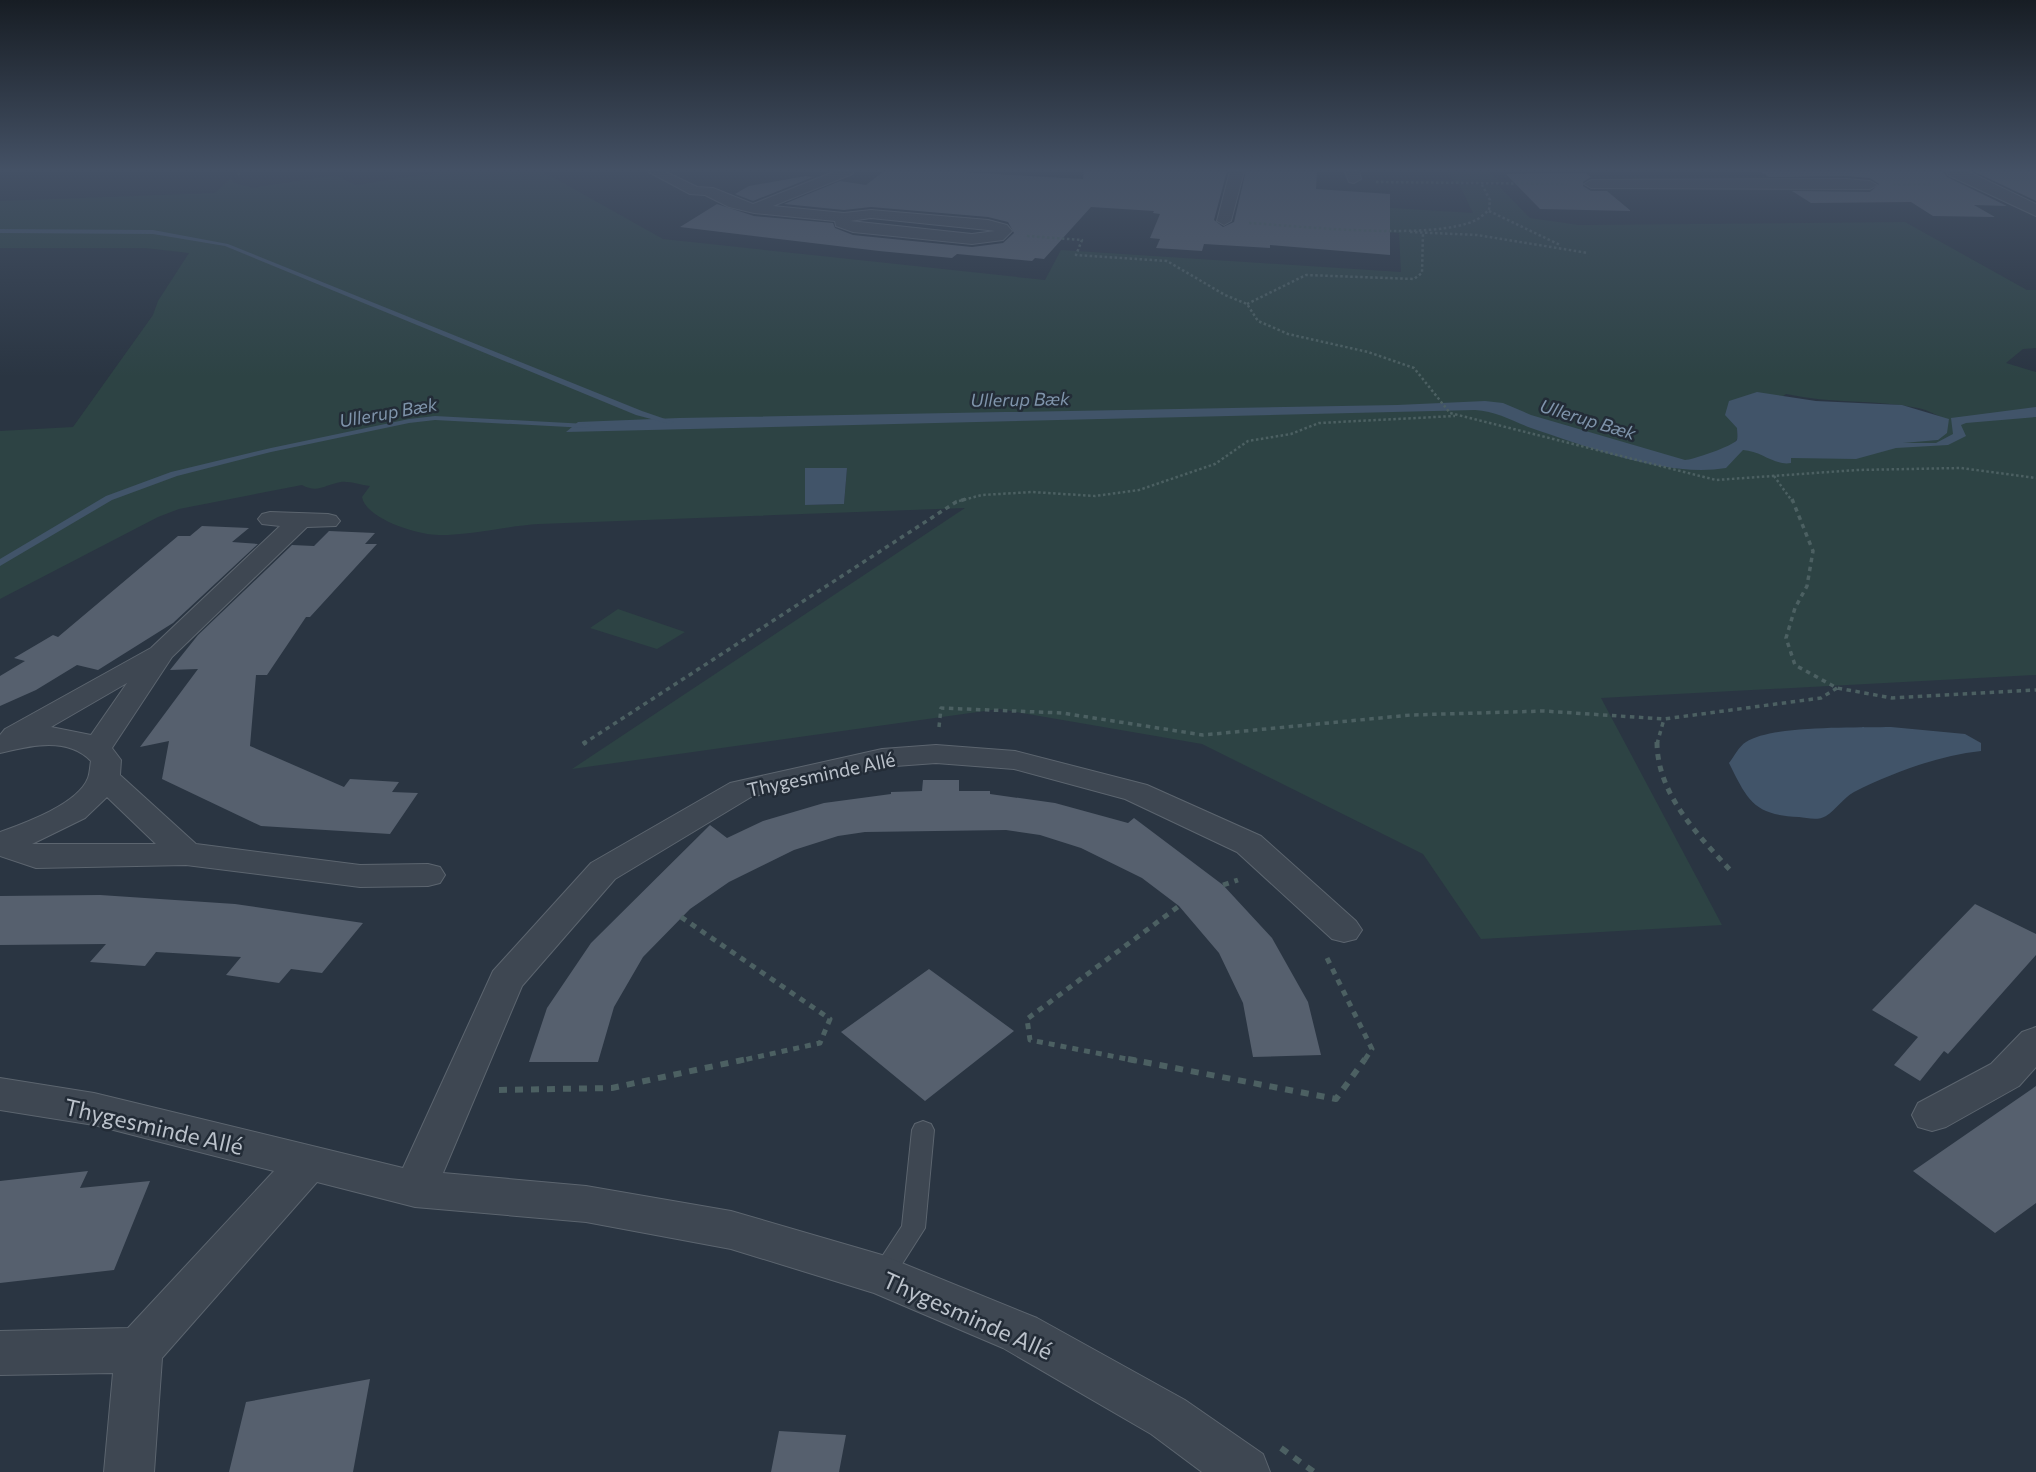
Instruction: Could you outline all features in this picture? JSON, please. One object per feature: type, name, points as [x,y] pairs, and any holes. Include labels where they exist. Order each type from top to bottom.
[{"type":"street","points":[[270,519],[328,521]]},
{"type":"street","points":[[2,743],[162,652],[301,520]]},
{"type":"street","points":[[0,844],[36,831],[67,814],[90,796],[100,762],[162,652]]},
{"type":"street","points":[[2,743],[60,736],[82,740],[186,854]]},
{"type":"street","name":"Thygesminde Allé","points":[[415,1189],[506,980],[603,871],[741,790],[882,758],[936,754],[1015,760],[1136,792],[1250,844],[1344,930]]},
{"type":"street","points":[[0,844],[36,857],[186,854],[360,876],[428,875]]},
{"type":"street","points":[[1932,1115],[2004,1075],[2036,1042]]},
{"type":"street","name":"Thygesminde Allé","points":[[0,1094],[94,1109],[415,1189],[586,1204],[718,1227],[882,1275],[1020,1334],[1168,1417],[1245,1472]]},
{"type":"street","points":[[129,1472],[139,1350],[308,1163]]},
{"type":"street","points":[[0,1353],[139,1350]]},
{"type":"lane","points":[[882,1275],[914,1228],[923,1130]]},
{"type":"path","points":[[1079,240],[1083,240],[1076,255],[1167,261],[1224,295],[1247,304],[1258,321],[1288,334],[1368,352],[1414,368],[1450,413],[1456,416]]},
{"type":"path","points":[[1247,304],[1306,275],[1414,279],[1422,273],[1423,240]]},
{"type":"path","points":[[1511,240],[1588,253]]},
{"type":"path","points":[[1548,240],[1563,247]]},
{"type":"path","points":[[583,744],[956,502],[982,495],[1032,492],[1095,496],[1139,491],[1215,464],[1248,441],[1291,434],[1319,423],[1456,416],[1477,418],[1716,481],[1774,475],[1961,468],[2036,478]]},
{"type":"path","points":[[1774,475],[1789,493],[1813,551],[1807,586],[1795,608],[1786,638],[1795,665],[1837,688],[1892,698],[2036,690]]},
{"type":"path","points":[[936,754],[940,708],[1062,713],[1203,735],[1410,715],[1544,711],[1664,719],[1821,698],[1837,688]]},
{"type":"path","points":[[1664,719],[1656,741],[1663,785],[1703,840],[1731,872]]},
{"type":"path","points":[[1179,906],[1027,1019],[1030,1040],[1336,1099],[1371,1049],[1326,956],[1344,930]]},
{"type":"path","points":[[458,1090],[612,1088],[820,1043],[830,1019],[681,918]]},
{"type":"green space","points":[[0,240],[669,240],[1045,280],[1061,250],[1401,272],[1399,240],[1937,240],[2027,290],[2036,290],[2036,348],[2023,349],[2006,363],[2036,372],[2036,675],[1601,698],[1722,925],[1481,939],[1423,854],[1202,744],[999,709],[572,769],[965,508],[539,524],[439,535],[406,529],[373,512],[362,497],[370,486],[344,482],[313,489],[302,485],[179,509],[158,517],[0,599],[0,431],[73,427],[153,315],[158,301],[189,253],[145,248],[0,248]],"holes":[[[1786,394],[1901,405],[1922,409],[1949,420],[1938,440],[1882,443],[1864,449],[1731,447],[1738,438],[1737,428]],[[806,468],[847,468],[844,504],[805,505]]]},
{"type":"green space","points":[[618,609],[685,632],[657,649],[590,628]]},
{"type":"water","points":[[1757,392],[1816,401],[1902,405],[1949,419],[1947,433],[1938,440],[1903,443],[1936,443],[1953,434],[1951,418],[2036,407],[2036,417],[1966,423],[1961,425],[1966,436],[1948,445],[1896,448],[1856,459],[1791,458],[1791,463],[1743,450],[1726,468],[1703,470],[1679,469],[1628,459],[1531,428],[1497,414],[1475,410],[566,432],[578,422],[679,418],[1397,405],[1485,401],[1503,403],[1531,415],[1685,460],[1728,446],[1737,440],[1737,428],[1725,415],[1729,401]]},
{"type":"water","points":[[805,468],[847,468],[844,504],[805,505]]},
{"type":"water","points":[[1891,727],[1965,734],[1981,743],[1981,751],[1932,761],[1885,778],[1854,792],[1823,818],[1816,819],[1784,816],[1754,804],[1729,763],[1746,742],[1775,733]]},
{"type":"building","points":[[785,240],[900,240],[972,247],[1003,243],[1007,240],[1061,240],[1044,259],[1035,258],[1032,261],[957,254],[952,258]]},
{"type":"building","points":[[1160,240],[1390,240],[1390,255],[1270,245],[1270,248],[1204,244],[1202,251],[1156,248]]},
{"type":"building","points":[[202,526],[249,528],[232,542],[258,544],[173,623],[98,670],[77,665],[36,690],[0,706],[0,676],[25,661],[14,658],[53,635],[58,637],[178,536],[190,536]]},
{"type":"building","points":[[329,531],[375,533],[365,544],[377,544],[310,617],[306,617],[267,675],[256,675],[250,746],[344,787],[350,779],[399,782],[392,792],[418,793],[390,834],[261,826],[162,779],[169,741],[140,747],[198,669],[170,670],[198,635],[292,545],[314,546]]},
{"type":"building","points":[[923,780],[959,780],[959,791],[990,791],[990,794],[1055,803],[1128,823],[1134,818],[1223,885],[1272,938],[1308,1002],[1321,1055],[1253,1057],[1243,1003],[1219,953],[1179,906],[1142,878],[1081,848],[1040,835],[1006,830],[865,832],[838,836],[794,850],[729,882],[690,909],[643,957],[614,1007],[598,1062],[529,1062],[547,1008],[591,943],[710,825],[727,838],[763,821],[824,803],[891,792],[922,791]]},
{"type":"building","points":[[100,895],[235,904],[363,923],[322,973],[291,969],[279,983],[226,975],[241,957],[156,952],[145,966],[90,962],[106,944],[0,945],[0,896]]},
{"type":"building","points":[[1975,904],[2036,934],[2036,955],[1948,1054],[1944,1051],[1920,1081],[1894,1065],[1918,1037],[1872,1010]]},
{"type":"building","points":[[929,969],[1014,1031],[925,1101],[841,1032]]},
{"type":"building","points":[[2036,1086],[2036,1203],[1995,1233],[1913,1171]]},
{"type":"building","points":[[88,1171],[80,1188],[150,1181],[114,1270],[0,1283],[0,1181]]},
{"type":"building","points":[[370,1379],[353,1472],[229,1472],[246,1402]]},
{"type":"building","points":[[779,1431],[846,1435],[839,1472],[771,1472]]},
{"type":"waterway","points":[[196,240],[226,245],[639,413],[670,422]]},
{"type":"waterway","name":"Ullerup Bæk","points":[[0,563],[109,498],[174,474],[271,450],[435,418],[587,426]]}]
